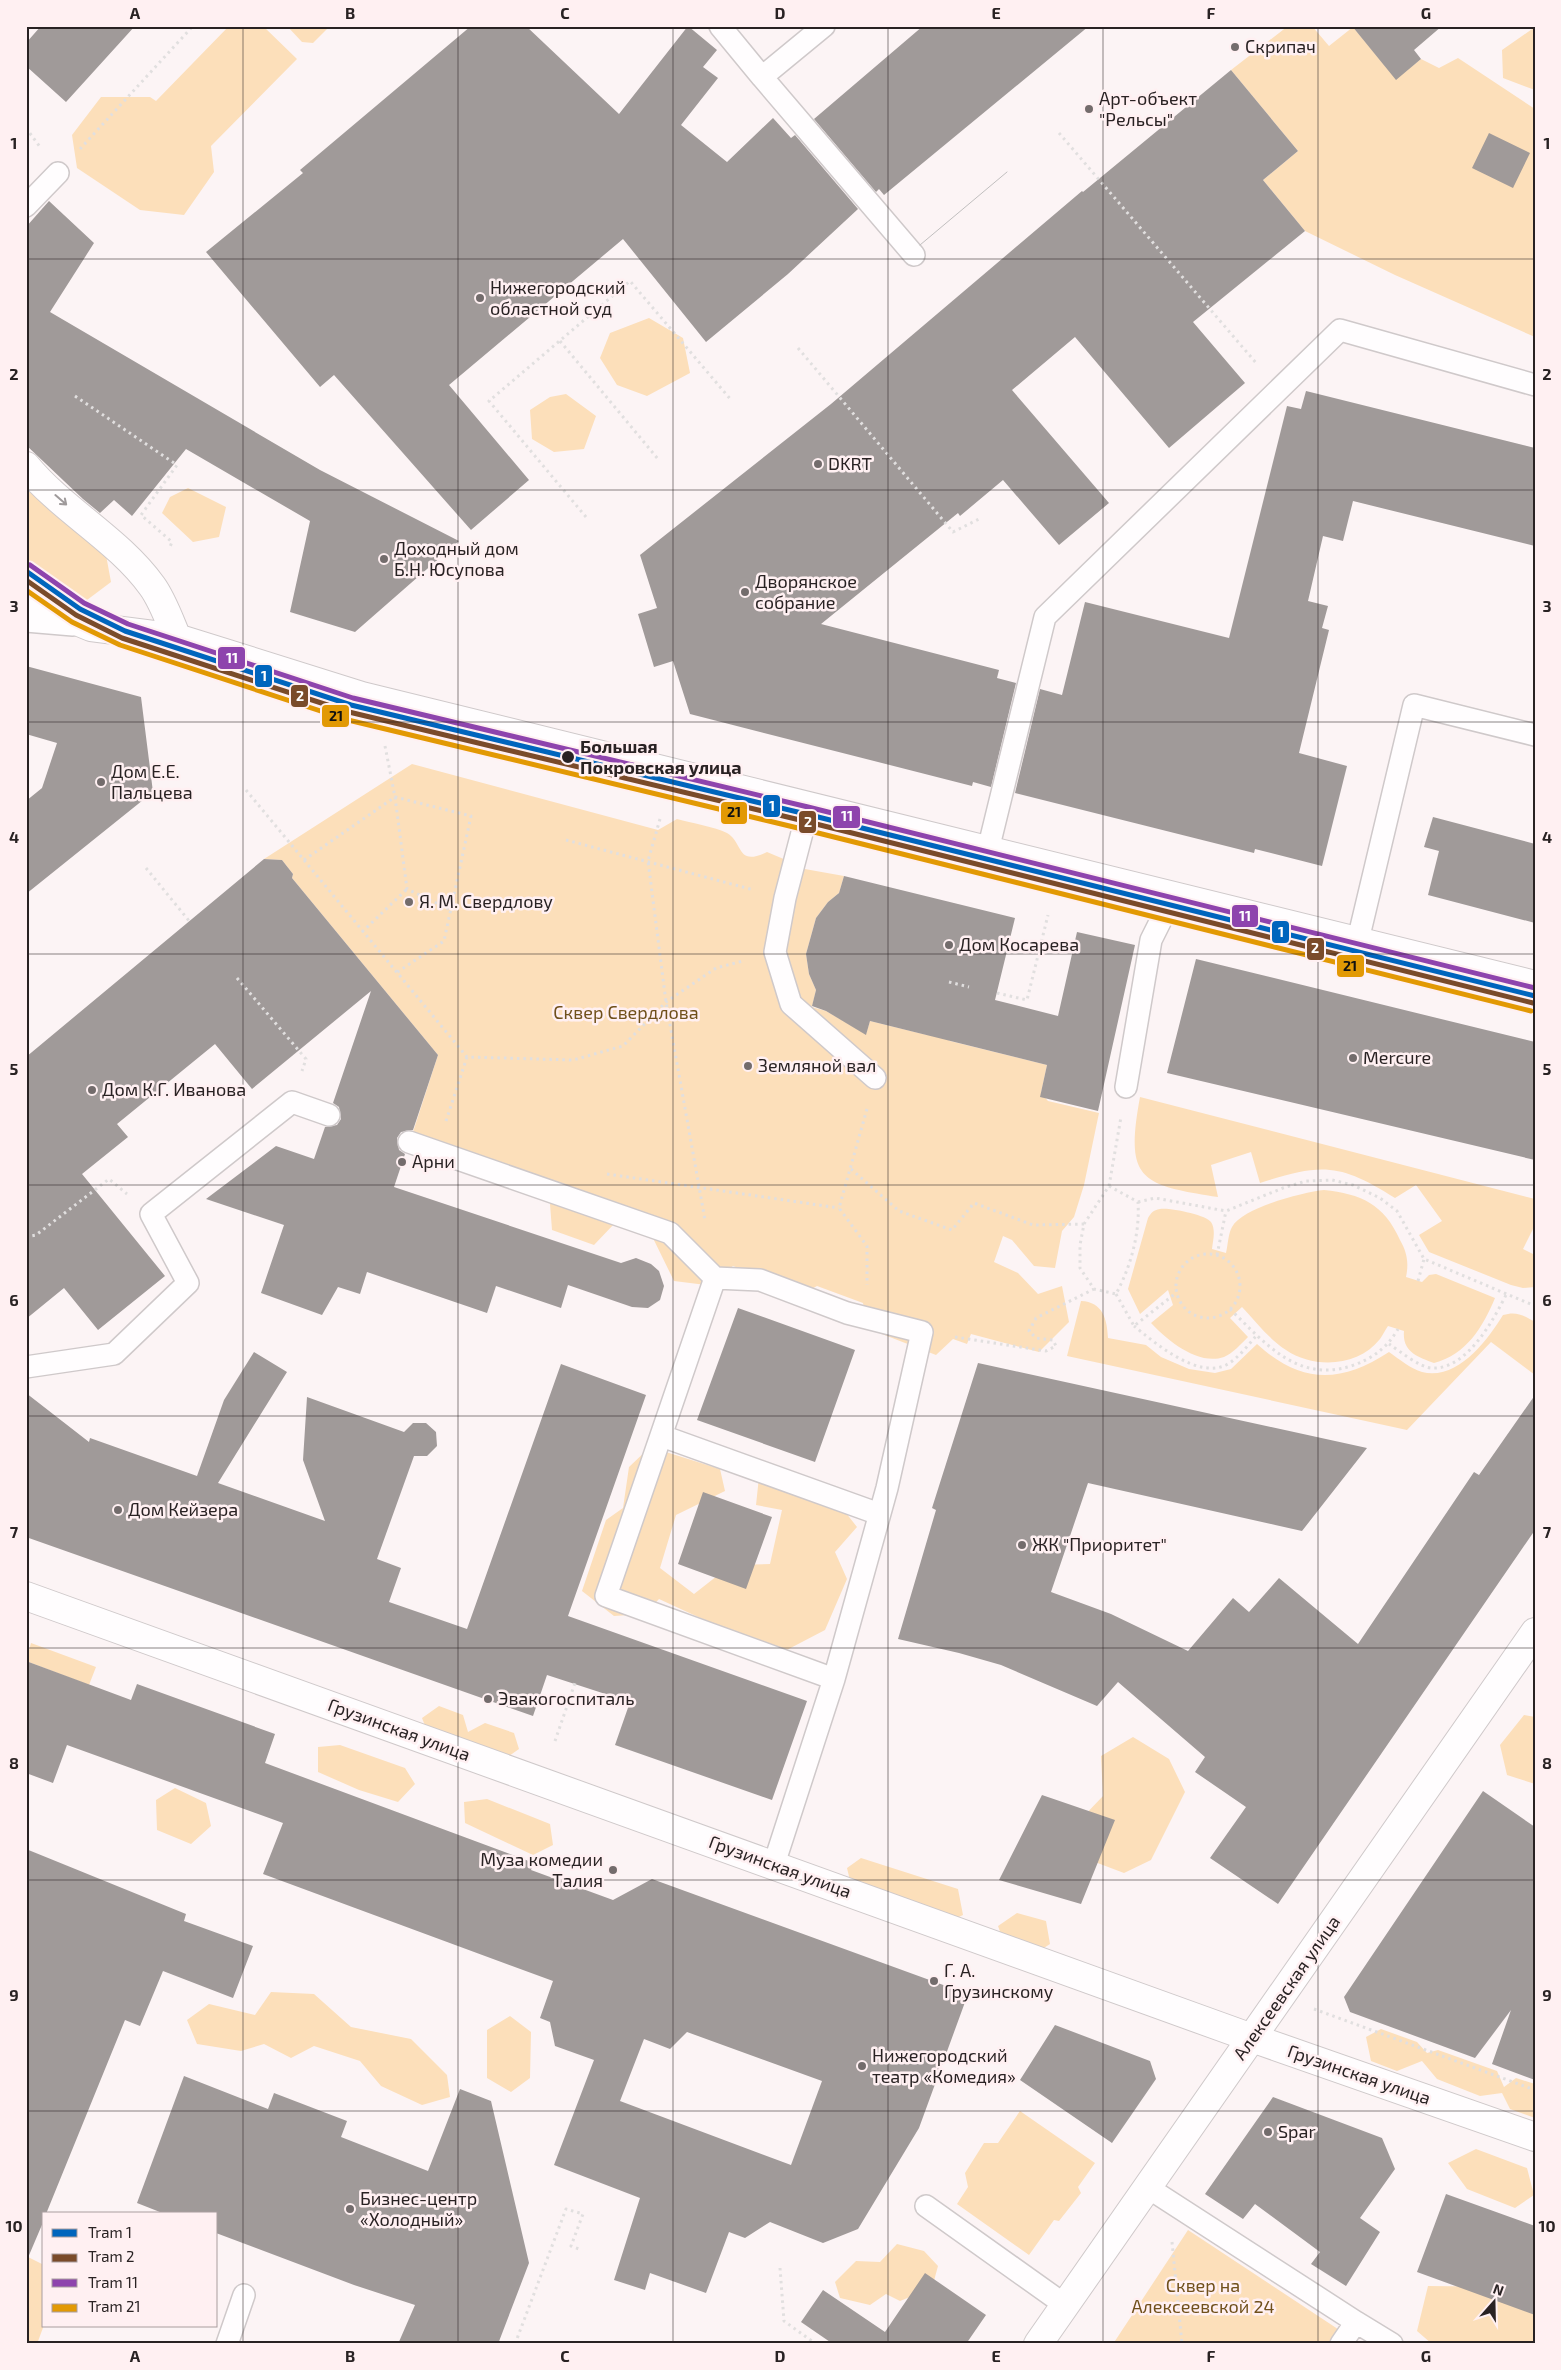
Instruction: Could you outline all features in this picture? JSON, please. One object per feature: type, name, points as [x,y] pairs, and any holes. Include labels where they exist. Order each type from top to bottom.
[{"type":"street","points":[[26,466],[37,480],[114,546],[152,587],[177,638]]},
{"type":"street","points":[[26,600],[91,627],[177,638],[362,696],[1535,985]]},
{"type":"street","name":"Грузинская улица","points":[[26,1596],[774,1864],[1252,2038],[1535,2137]]},
{"type":"street","name":"Алексеевская улица","points":[[1038,2344],[1535,1632]]},
{"type":"lane","points":[[720,26],[914,255]]},
{"type":"lane","points":[[762,77],[824,26]]},
{"type":"lane","points":[[26,206],[58,173]]},
{"type":"lane","points":[[988,850],[1045,616],[1340,330],[1535,385]]},
{"type":"lane","points":[[26,621],[91,627]]},
{"type":"lane","points":[[1358,940],[1414,705],[1535,734]]},
{"type":"lane","points":[[809,806],[785,898],[774,952],[791,1004],[875,1078]]},
{"type":"lane","points":[[1126,1087],[1151,940],[1171,896]]},
{"type":"lane","points":[[26,1368],[114,1354],[188,1283],[151,1214],[292,1102],[329,1115]]},
{"type":"lane","points":[[409,1142],[670,1233],[715,1278],[760,1280],[858,1316],[922,1332],[887,1488],[834,1678],[774,1864]]},
{"type":"lane","points":[[715,1278],[606,1596],[834,1678]]},
{"type":"lane","points":[[662,1436],[879,1514]]},
{"type":"lane","points":[[1148,2187],[1392,2344]]},
{"type":"lane","points":[[926,2206],[1065,2305]]},
{"type":"lane","points":[[227,2344],[244,2295]]},
{"type":"lane","points":[[1341,2344],[1356,2322]]},
{"type":"path","points":[[58,173],[193,26]]},
{"type":"path","points":[[1059,133],[1279,390]]},
{"type":"path","points":[[586,517],[489,401],[630,281],[732,400]]},
{"type":"path","points":[[560,341],[658,459]]},
{"type":"path","points":[[798,348],[953,532],[979,520]]},
{"type":"path","points":[[75,396],[177,465],[141,515],[172,542],[152,587]]},
{"type":"path","points":[[385,746],[395,797],[407,889]]},
{"type":"path","points":[[246,790],[467,1058],[573,1060],[623,1046],[666,1002],[716,968],[774,952]]},
{"type":"path","points":[[304,860],[395,797],[470,816],[444,941],[396,973]]},
{"type":"path","points":[[660,819],[648,861],[666,1002],[705,1223]]},
{"type":"path","points":[[566,840],[785,898]]},
{"type":"path","points":[[146,868],[190,922]]},
{"type":"path","points":[[407,889],[451,910]]},
{"type":"path","points":[[362,932],[407,889]]},
{"type":"path","points":[[997,993],[1027,1000],[1048,915]]},
{"type":"path","points":[[236,978],[306,1059],[292,1102]]},
{"type":"path","points":[[949,982],[969,987]]},
{"type":"path","points":[[839,1208],[875,1078]]},
{"type":"path","points":[[1126,1087],[1109,1186],[1084,1224],[1080,1245],[1080,1268],[1094,1288],[1116,1294],[1134,1326],[1166,1352],[1192,1364],[1215,1368],[1227,1365],[1257,1335]]},
{"type":"path","points":[[851,1169],[899,1211],[952,1230],[974,1203],[1032,1225],[1084,1224]]},
{"type":"path","points":[[601,1173],[839,1208],[867,1246],[867,1286],[858,1316]]},
{"type":"path","points":[[26,1236],[36,1235],[109,1180],[151,1214]]},
{"type":"path","points":[[1109,1186],[1138,1202],[1155,1198],[1226,1211],[1283,1188],[1306,1181],[1332,1180],[1353,1184],[1380,1198],[1397,1211],[1424,1259],[1535,1306]]},
{"type":"path","points":[[1116,1294],[1127,1273],[1139,1218],[1138,1202]]},
{"type":"path","points":[[1217,1255],[1226,1211]]},
{"type":"path","points":[[1207,1254],[1217,1255],[1227,1260],[1235,1268],[1239,1279],[1240,1290],[1237,1301],[1222,1316],[1200,1318],[1190,1314],[1183,1307],[1176,1293],[1176,1278],[1181,1268],[1188,1261],[1207,1254]]},
{"type":"path","points":[[1418,1281],[1424,1259]]},
{"type":"path","points":[[922,1332],[1046,1351],[1056,1346],[1053,1340],[1036,1338],[1029,1331],[1036,1318],[1094,1288]]},
{"type":"path","points":[[1134,1326],[1176,1293]]},
{"type":"path","points":[[1389,1344],[1410,1358],[1431,1368],[1447,1366],[1469,1350],[1490,1327],[1508,1293]]},
{"type":"path","points":[[1230,1310],[1288,1360],[1305,1368],[1324,1371],[1361,1362],[1389,1344],[1398,1329]]},
{"type":"path","points":[[555,1741],[575,1683]]},
{"type":"path","points":[[1307,2006],[1535,2090]]},
{"type":"path","points":[[516,2344],[566,2209],[583,2214],[571,2246],[579,2249]]},
{"type":"path","points":[[1172,2233],[1182,2344]]},
{"type":"path","points":[[780,2268],[784,2322],[816,2344]]},
{"type":"green space","points":[[229,26],[263,26],[297,59],[211,146],[214,172],[184,215],[140,210],[77,168],[72,135],[101,97],[150,97],[156,101]]},
{"type":"green space","points":[[287,26],[330,26],[313,43],[302,42]]},
{"type":"green space","points":[[1288,26],[1312,26],[1329,46],[1353,27],[1396,79],[1421,59],[1439,68],[1458,58],[1535,109],[1535,337],[1395,275],[1305,231],[1263,180],[1298,151],[1231,70]]},
{"type":"green space","points":[[1535,27],[1535,90],[1503,78],[1502,50]]},
{"type":"green space","points":[[649,318],[683,338],[690,373],[647,396],[617,385],[600,358],[610,333]]},
{"type":"green space","points":[[566,394],[596,416],[584,449],[554,452],[532,439],[530,410],[550,397]]},
{"type":"green space","points":[[188,488],[226,507],[219,537],[193,542],[162,513],[170,497]]},
{"type":"green space","points":[[26,489],[106,555],[111,582],[87,600],[55,592],[26,577]]},
{"type":"green space","name":"Сквер Свердлова","points":[[412,764],[658,830],[677,819],[710,827],[727,833],[742,852],[750,857],[767,852],[786,860],[788,866],[844,876],[839,893],[828,902],[816,918],[806,954],[809,974],[816,990],[812,1007],[826,1011],[866,1034],[870,1021],[927,1035],[938,1033],[950,1041],[1047,1065],[1041,1093],[1048,1101],[1099,1113],[1084,1185],[1074,1217],[1062,1231],[1055,1268],[1034,1266],[1012,1240],[1003,1236],[994,1262],[1018,1273],[1038,1294],[1062,1286],[1069,1322],[1039,1352],[971,1334],[967,1344],[953,1339],[936,1355],[869,1329],[863,1303],[817,1286],[806,1292],[733,1266],[706,1285],[674,1281],[650,1232],[614,1224],[594,1245],[552,1230],[550,1204],[571,1191],[412,1135],[438,1055],[292,878],[293,874],[282,860],[264,859]]},
{"type":"green space","points":[[1140,1097],[1535,1199],[1535,1225],[1523,1249],[1535,1255],[1535,1287],[1523,1288],[1511,1285],[1429,1252],[1419,1235],[1442,1221],[1416,1185],[1395,1198],[1359,1178],[1330,1170],[1299,1172],[1260,1183],[1251,1152],[1211,1165],[1218,1197],[1170,1188],[1155,1182],[1144,1173],[1137,1162],[1135,1146],[1136,1124]]},
{"type":"green space","points":[[1324,1190],[1349,1194],[1379,1209],[1394,1228],[1406,1253],[1406,1277],[1422,1282],[1429,1275],[1436,1274],[1495,1298],[1479,1329],[1464,1347],[1455,1354],[1434,1363],[1417,1356],[1408,1349],[1404,1338],[1404,1331],[1388,1326],[1380,1339],[1360,1355],[1348,1360],[1335,1362],[1309,1360],[1297,1356],[1280,1346],[1242,1307],[1230,1318],[1248,1337],[1234,1351],[1224,1357],[1204,1358],[1194,1355],[1174,1344],[1151,1323],[1173,1305],[1168,1290],[1140,1314],[1128,1289],[1151,1213],[1158,1209],[1179,1210],[1208,1219],[1211,1222],[1214,1235],[1212,1249],[1226,1253],[1232,1227],[1248,1213],[1274,1202]]},
{"type":"green space","points":[[1081,1301],[1088,1302],[1099,1308],[1105,1318],[1108,1338],[1146,1345],[1161,1357],[1189,1369],[1215,1373],[1231,1369],[1257,1344],[1289,1367],[1305,1373],[1321,1375],[1354,1370],[1389,1352],[1418,1371],[1435,1373],[1447,1371],[1470,1357],[1480,1347],[1503,1315],[1516,1314],[1535,1322],[1533,1337],[1535,1339],[1535,1375],[1491,1342],[1407,1430],[1067,1356]]},
{"type":"green space","points":[[650,1447],[720,1469],[725,1491],[676,1515],[660,1568],[694,1594],[731,1565],[770,1564],[782,1510],[756,1505],[759,1477],[824,1485],[857,1527],[835,1552],[847,1579],[825,1630],[779,1654],[659,1599],[645,1614],[614,1616],[582,1591],[606,1520],[623,1508],[629,1467]]},
{"type":"green space","points":[[31,1643],[96,1667],[89,1685],[26,1661]]},
{"type":"green space","points":[[439,1706],[463,1715],[468,1732],[485,1723],[514,1733],[519,1749],[502,1761],[476,1752],[466,1739],[450,1745],[429,1736],[422,1718]]},
{"type":"green space","points":[[1524,1715],[1535,1717],[1535,1784],[1507,1775],[1500,1745]]},
{"type":"green space","points":[[1133,1737],[1169,1759],[1185,1792],[1151,1860],[1124,1873],[1087,1859],[1080,1820],[1103,1796],[1101,1756]]},
{"type":"green space","points":[[340,1745],[405,1768],[415,1784],[398,1802],[359,1790],[318,1772],[318,1747]]},
{"type":"green space","points":[[175,1788],[206,1803],[211,1826],[191,1844],[157,1830],[156,1800]]},
{"type":"green space","points":[[487,1799],[550,1824],[553,1845],[533,1855],[465,1823],[464,1802]]},
{"type":"green space","points":[[861,1858],[958,1889],[963,1915],[936,1928],[852,1889],[847,1868]]},
{"type":"green space","points":[[1017,1913],[1046,1921],[1050,1944],[1033,1955],[1004,1943],[998,1926]]},
{"type":"green space","points":[[271,1992],[314,1994],[351,2027],[411,2039],[447,2075],[450,2097],[422,2105],[381,2086],[360,2061],[314,2046],[291,2058],[264,2044],[241,2051],[197,2044],[187,2020],[209,2004],[255,2015]]},
{"type":"green space","points":[[510,2016],[531,2032],[530,2078],[511,2092],[487,2078],[487,2030]]},
{"type":"green space","points":[[1381,2029],[1417,2042],[1427,2053],[1438,2050],[1497,2071],[1504,2087],[1516,2078],[1535,2084],[1535,2118],[1510,2109],[1502,2093],[1480,2096],[1437,2079],[1422,2061],[1397,2071],[1371,2061],[1366,2037]]},
{"type":"green space","points":[[1020,2111],[1095,2163],[1078,2187],[1081,2193],[1059,2221],[1054,2220],[1029,2255],[957,2204],[968,2187],[965,2173],[984,2143],[998,2143]]},
{"type":"green space","points":[[1476,2149],[1527,2168],[1534,2195],[1515,2208],[1467,2189],[1448,2163]]},
{"type":"green space","name":"Сквер на Алексеевской 24","points":[[1188,2230],[1359,2343],[1113,2344]]},
{"type":"green space","points":[[897,2244],[924,2251],[938,2266],[932,2288],[900,2301],[886,2294],[870,2305],[840,2298],[835,2282],[856,2261],[880,2262]]},
{"type":"green space","points":[[26,2256],[42,2264],[43,2328],[37,2344],[26,2344]]},
{"type":"green space","points":[[1428,2286],[1517,2287],[1535,2311],[1535,2344],[1432,2344],[1417,2331]]},
{"type":"building","points":[[41,26],[135,26],[66,102],[26,66],[26,43]]},
{"type":"building","name":"Нижегородский областной суд","points":[[471,26],[526,26],[619,114],[688,26],[717,50],[703,67],[718,78],[681,125],[727,162],[773,118],[791,138],[795,135],[858,209],[788,274],[706,342],[623,239],[449,385],[529,480],[471,530],[334,375],[320,387],[206,252],[303,173],[300,170]]},
{"type":"building","points":[[923,26],[1089,26],[884,195],[879,189],[876,192],[814,119]]},
{"type":"building","points":[[1352,26],[1442,26],[1414,50],[1421,59],[1396,80]]},
{"type":"building","points":[[1231,70],[1298,151],[1263,180],[1305,231],[1193,322],[1245,383],[1169,448],[1075,337],[1012,390],[1109,503],[1059,545],[1003,480],[960,516],[958,513],[821,624],[999,670],[997,678],[1016,683],[991,787],[973,782],[972,786],[690,714],[673,661],[654,667],[638,614],[657,608],[640,555],[831,404],[1082,191]]},
{"type":"building","points":[[1489,133],[1530,153],[1513,188],[1472,168]]},
{"type":"building","points":[[49,201],[94,243],[50,312],[320,470],[459,541],[355,632],[290,612],[310,521],[186,449],[132,516],[114,500],[100,513],[83,499],[26,445],[26,227]]},
{"type":"building","points":[[1306,391],[1535,448],[1535,546],[1353,501],[1343,541],[1323,536],[1308,601],[1328,606],[1322,628],[1329,630],[1299,753],[1347,766],[1322,866],[1255,849],[1254,853],[1015,793],[1040,689],[1062,695],[1085,602],[1229,638],[1287,406],[1301,409]]},
{"type":"building","name":"Дом Е.Е. Пальцева","points":[[26,666],[141,697],[153,792],[26,894],[26,801],[42,788],[57,743],[26,734]]},
{"type":"building","points":[[1433,817],[1535,844],[1535,923],[1428,895],[1439,851],[1424,847]]},
{"type":"building","points":[[264,859],[282,860],[293,874],[292,878],[438,1055],[413,1130],[401,1132],[397,1138],[399,1150],[405,1154],[394,1187],[621,1263],[636,1258],[651,1264],[659,1271],[664,1286],[660,1300],[648,1308],[632,1307],[568,1285],[561,1308],[496,1286],[487,1313],[367,1272],[360,1294],[338,1287],[322,1315],[261,1293],[284,1225],[206,1199],[276,1146],[314,1159],[325,1127],[337,1125],[341,1119],[339,1107],[333,1103],[371,991],[252,1089],[215,1044],[117,1124],[128,1137],[82,1174],[165,1276],[98,1330],[64,1288],[26,1319],[26,1057]]},
{"type":"building","points":[[844,876],[1015,918],[995,1000],[1058,1016],[1077,932],[1135,945],[1098,1111],[1040,1097],[1047,1065],[870,1021],[866,1035],[826,1011],[812,1006],[816,990],[809,974],[806,954],[816,918],[828,902],[839,893]]},
{"type":"building","name":"Mercure","points":[[1196,959],[1535,1042],[1535,1160],[1167,1073]]},
{"type":"building","points":[[738,1308],[855,1350],[815,1462],[697,1420]]},
{"type":"building","points":[[254,1352],[287,1372],[218,1483],[325,1521],[303,1460],[307,1397],[404,1432],[413,1423],[426,1423],[436,1432],[437,1446],[427,1456],[414,1456],[377,1559],[401,1568],[389,1602],[467,1629],[561,1364],[646,1395],[568,1616],[807,1701],[772,1800],[615,1745],[630,1702],[547,1675],[533,1716],[26,1537],[26,1393],[89,1442],[90,1438],[197,1476],[224,1400]]},
{"type":"building","points":[[978,1363],[1367,1448],[1302,1531],[1088,1483],[1051,1592],[1111,1614],[1188,1651],[1233,1598],[1249,1612],[1279,1578],[1358,1644],[1474,1472],[1479,1475],[1535,1395],[1535,1530],[1278,1904],[1210,1858],[1246,1807],[1195,1772],[1205,1757],[1118,1682],[1097,1706],[1001,1665],[898,1639],[936,1510],[932,1508]]},
{"type":"building","points":[[703,1492],[772,1517],[746,1589],[678,1564]]},
{"type":"building","name":"Нижегородский театр «Комедия»","points":[[26,1661],[131,1700],[137,1684],[275,1734],[265,1763],[534,1863],[531,1870],[613,1900],[652,1879],[968,1994],[919,2128],[858,2229],[823,2243],[770,2222],[745,2238],[729,2232],[706,2293],[650,2273],[645,2290],[614,2280],[640,2198],[554,2165],[594,2060],[555,2046],[550,2022],[540,2018],[553,1981],[263,1874],[283,1823],[67,1745],[53,1783],[26,1773]],"holes":[[[687,2032],[822,2081],[791,2165],[620,2101],[644,2039],[670,2049]]]},
{"type":"building","points":[[1483,1791],[1535,1827],[1535,2080],[1492,2064],[1511,2010],[1475,2058],[1350,2012],[1344,1997]]},
{"type":"building","points":[[1042,1795],[1115,1820],[1081,1904],[999,1880]]},
{"type":"building","points":[[26,1849],[186,1914],[184,1921],[253,1946],[233,1998],[163,1971],[140,2026],[125,2020],[47,2212],[42,2212],[42,2225],[27,2260]]},
{"type":"building","points":[[1055,2025],[1150,2061],[1156,2079],[1112,2143],[1020,2080]]},
{"type":"building","name":"Бизнес-центр «Холодный»","points":[[184,2076],[268,2109],[274,2093],[347,2121],[341,2137],[428,2171],[460,2089],[491,2101],[529,2263],[498,2344],[398,2344],[415,2305],[354,2285],[218,2234],[218,2212],[160,2212],[137,2203]]},
{"type":"building","points":[[1273,2097],[1382,2138],[1395,2169],[1360,2218],[1380,2232],[1346,2286],[1311,2264],[1320,2252],[1255,2204],[1243,2219],[1205,2194]]},
{"type":"building","points":[[1446,2194],[1535,2226],[1535,2315],[1417,2272]]},
{"type":"building","points":[[925,2273],[986,2315],[966,2344],[833,2344],[801,2322],[823,2290],[885,2332]]},
{"type":"tram line","points":[[920,245],[1007,172]]},
{"type":"tram line","name":"11","points":[[30,565],[84,603],[128,624],[353,698],[808,807],[1535,988]]},
{"type":"tram line","name":"1","points":[[26,571],[80,609],[125,631],[351,705],[806,814],[1535,996]]},
{"type":"tram line","name":"2","points":[[26,580],[76,615],[122,638],[349,712],[804,821],[1533,1003]]},
{"type":"tram line","name":"21","points":[[26,590],[72,622],[120,645],[348,720],[802,829],[1531,1011]]},
{"type":"place","name":"Скрипач","points":[[1235,47]]},
{"type":"place","name":"Арт-объект \"Рельсы\"","points":[[1089,109]]},
{"type":"place","name":"Нижегородский областной суд","points":[[480,298]]},
{"type":"place","name":"DKRT","points":[[818,464]]},
{"type":"place","name":"Доходный дом Б.Н. Юсупова","points":[[384,559]]},
{"type":"place","name":"Дворянское собрание","points":[[745,592]]},
{"type":"place","name":"Большая Покровская улица","points":[[568,757]]},
{"type":"place","name":"Дом Е.Е. Пальцева","points":[[101,782]]},
{"type":"place","name":"Я. М. Свердлову","points":[[409,902]]},
{"type":"place","name":"Дом Косарева","points":[[949,945]]},
{"type":"place","name":"Mercure","points":[[1353,1058]]},
{"type":"place","name":"Земляной вал","points":[[748,1066]]},
{"type":"place","name":"Дом К.Г. Иванова","points":[[92,1090]]},
{"type":"place","name":"Арни","points":[[402,1162]]},
{"type":"place","name":"Дом Кейзера","points":[[118,1510]]},
{"type":"place","name":"ЖК \"Приоритет\"","points":[[1022,1545]]},
{"type":"place","name":"Эвакогоспиталь","points":[[488,1699]]},
{"type":"place","name":"Муза комедии Талия","points":[[613,1870]]},
{"type":"place","name":"Г. А. Грузинскому","points":[[934,1981]]},
{"type":"place","name":"Нижегородский театр «Комедия»","points":[[862,2066]]},
{"type":"place","name":"Spar","points":[[1268,2132]]},
{"type":"place","name":"Бизнес-центр «Холодный»","points":[[350,2209]]}]
